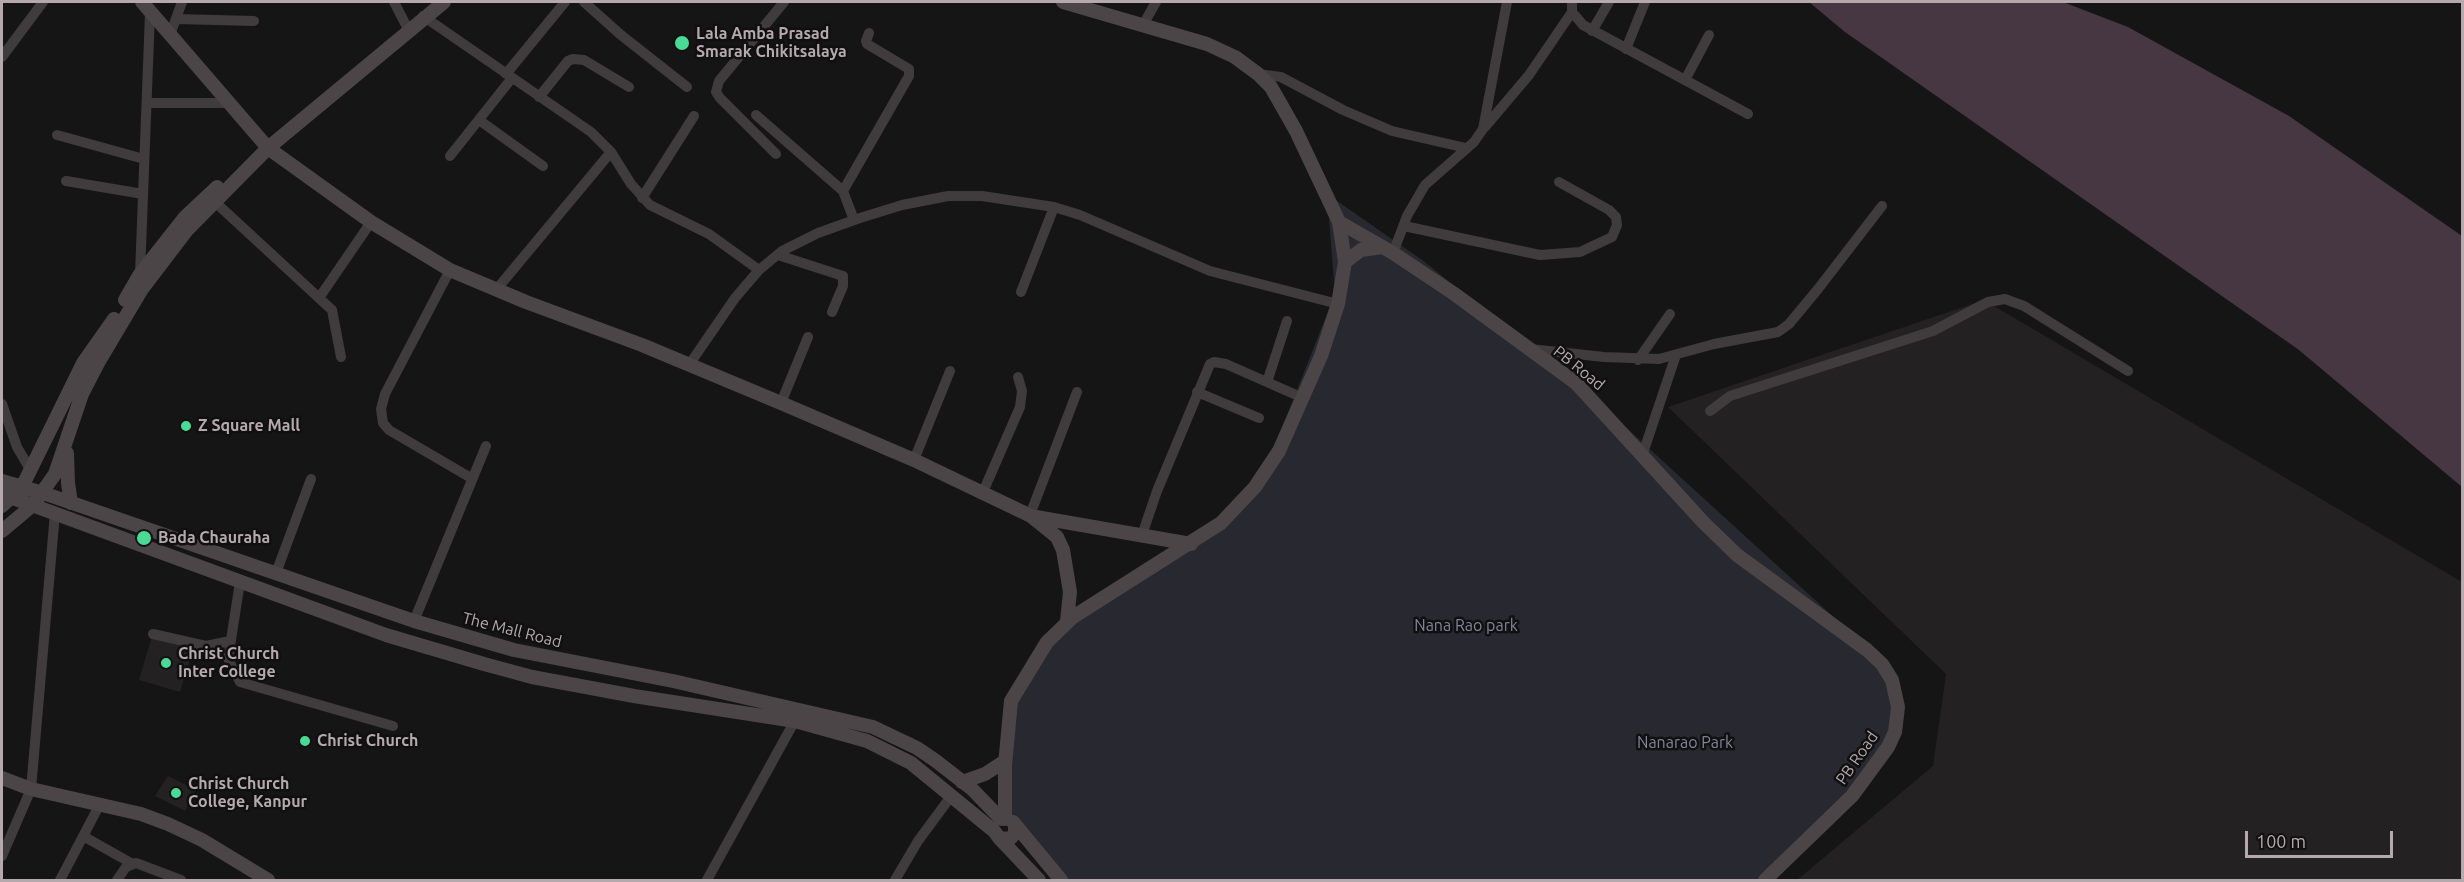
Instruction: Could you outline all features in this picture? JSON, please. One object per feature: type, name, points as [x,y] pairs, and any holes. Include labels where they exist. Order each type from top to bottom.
[{"type":"street","points":[[2,57],[43,2]]},
{"type":"street","points":[[170,35],[182,2]]},
{"type":"street","points":[[394,2],[408,29]]},
{"type":"street","points":[[4,499],[22,487],[83,363],[110,326],[140,274],[185,217],[254,152],[423,16],[444,2]]},
{"type":"street","points":[[450,156],[565,2]]},
{"type":"street","points":[[584,2],[621,35],[687,87]]},
{"type":"street","points":[[776,154],[720,99],[716,92],[719,81],[784,2]]},
{"type":"street","points":[[1003,827],[1005,761],[1009,710],[1013,695],[1047,642],[1067,621],[1191,544],[1231,515],[1259,483],[1279,451],[1303,398],[1338,304],[1345,262],[1340,222],[1296,131],[1271,87],[1258,74],[1235,57],[1207,44],[1063,2]]},
{"type":"street","points":[[1143,26],[1156,2]]},
{"type":"street","points":[[1483,129],[1507,2]]},
{"type":"street","points":[[1592,31],[1609,2]]},
{"type":"street","points":[[1626,49],[1645,2]]},
{"type":"street","points":[[146,7],[265,144],[371,222],[450,270],[780,403],[914,460],[1031,516],[1057,537],[1063,550],[1070,592],[1067,621]]},
{"type":"street","points":[[140,274],[147,103],[146,7]]},
{"type":"street","points":[[1345,262],[1361,250],[1388,250],[1425,185],[1466,148],[1528,75],[1572,7]]},
{"type":"street","points":[[1572,7],[1576,19],[1592,31],[1748,114]]},
{"type":"street","points":[[423,16],[591,132],[611,152],[642,198],[662,213],[709,234],[759,270]]},
{"type":"street","points":[[176,19],[254,21]]},
{"type":"street","points":[[843,191],[909,76],[909,69],[904,64],[867,44],[866,37],[869,33]]},
{"type":"street","points":[[1685,81],[1708,35]]},
{"type":"street","points":[[539,97],[568,61],[573,59],[584,60],[629,87]]},
{"type":"street","points":[[1258,74],[1281,76],[1342,110],[1392,131],[1466,148]]},
{"type":"street","points":[[147,103],[229,103]]},
{"type":"street","points":[[756,115],[843,191],[854,220]]},
{"type":"street","points":[[642,198],[694,116]]},
{"type":"street","points":[[479,120],[543,166]]},
{"type":"street","points":[[57,135],[144,159]]},
{"type":"street","points":[[2,531],[33,505],[60,465],[82,394],[142,289],[187,230],[215,202],[265,144]]},
{"type":"street","points":[[496,290],[611,152]]},
{"type":"street","points":[[66,181],[143,194]]},
{"type":"street","points":[[1404,225],[1540,255],[1580,252],[1612,237],[1617,225],[1616,217],[1609,210],[1559,182]]},
{"type":"street","points":[[689,365],[735,298],[759,270],[778,255],[818,233],[854,220],[902,205],[948,196],[982,196],[1054,207],[1080,215],[1210,271],[1338,304]]},
{"type":"street","points":[[215,202],[334,315],[341,357]]},
{"type":"street","points":[[1526,348],[1638,360],[1676,355],[1714,344],[1770,335],[1789,324],[1882,206]]},
{"type":"street","points":[[1021,292],[1054,207]]},
{"type":"street","points":[[318,298],[371,222]]},
{"type":"street","name":"PB Road","points":[[1340,222],[1454,293],[1576,383],[1737,555],[1868,650],[1882,664],[1896,693],[1898,718],[1895,732],[1869,775],[1852,796],[1765,880]]},
{"type":"street","points":[[778,255],[843,276],[843,286],[832,312]]},
{"type":"street","points":[[450,270],[384,394],[381,409],[383,423],[388,430],[471,478]]},
{"type":"street","points":[[1710,411],[1730,396],[1933,331],[1988,302],[2005,299],[2024,306],[2128,371]]},
{"type":"street","points":[[1638,360],[1671,314]]},
{"type":"street","points":[[1267,382],[1287,321]]},
{"type":"street","points":[[780,403],[808,337]]},
{"type":"street","points":[[1642,456],[1676,355]]},
{"type":"street","points":[[1142,535],[1205,370],[1214,362],[1226,364],[1303,398]]},
{"type":"street","points":[[914,460],[950,371]]},
{"type":"street","points":[[983,492],[1020,407],[1022,391],[1018,377]]},
{"type":"street","points":[[1031,516],[1077,392]]},
{"type":"street","points":[[1197,392],[1259,418]]},
{"type":"street","points":[[2,404],[17,447],[31,471]]},
{"type":"street","points":[[68,442],[68,483],[71,502]]},
{"type":"street","points":[[414,621],[486,446]]},
{"type":"street","points":[[276,573],[311,479]]},
{"type":"street","name":"The Mall Road","points":[[2,481],[71,502],[414,621],[514,650],[798,715],[853,736],[889,750],[952,795],[1003,827],[1039,880]]},
{"type":"street","name":"The Mall Road","points":[[4,499],[33,505],[386,635],[508,671],[634,696],[798,715],[873,727],[893,735],[936,760],[962,782],[1003,827],[1061,880]]},
{"type":"street","points":[[2,856],[31,789],[55,513]]},
{"type":"street","points":[[1031,516],[1191,544]]},
{"type":"street","points":[[240,582],[228,659],[240,682],[393,726]]},
{"type":"street","points":[[153,634],[206,646],[230,641]]},
{"type":"street","points":[[508,671],[514,650]]},
{"type":"street","points":[[707,880],[798,715]]},
{"type":"street","points":[[962,782],[985,774],[1005,761]]},
{"type":"street","points":[[2,778],[31,789],[100,804],[168,824],[202,840],[268,880]]},
{"type":"street","points":[[896,880],[918,841],[952,795]]},
{"type":"street","points":[[60,880],[100,804]]},
{"type":"street","points":[[83,836],[131,863],[181,880]]},
{"type":"street","points":[[117,880],[131,863]]},
{"type":"shaded area","points":[[1809,2],[2063,2],[2128,27],[2289,116],[2462,236],[2462,487],[2299,350],[1845,32]]},
{"type":"shaded area","points":[[1984,300],[2462,582],[2462,880],[1797,880],[1933,766],[1946,674],[1668,407]]},
{"type":"shaded area","name":"Christ Church Inter College","points":[[152,636],[194,646],[180,692],[139,680]]},
{"type":"shaded area","name":"Christ Church College, Kanpur","points":[[168,776],[196,790],[185,811],[155,796]]},
{"type":"green space","name":"Nana Rao park","points":[[1327,194],[1425,262],[1608,411],[1884,663],[1901,727],[1834,819],[1765,880],[1058,880],[1010,818],[1006,760],[1017,690],[1051,638],[1192,544],[1266,468],[1335,294]]},
{"type":"place","name":"Lala Amba Prasad Smarak Chikitsalaya","points":[[682,43]]},
{"type":"place","name":"Z Square Mall","points":[[186,426]]},
{"type":"place","name":"Bada Chauraha","points":[[144,538]]},
{"type":"place","name":"Christ Church Inter College","points":[[166,663]]},
{"type":"place","name":"Christ Church","points":[[305,741]]},
{"type":"place","name":"Christ Church College, Kanpur","points":[[176,793]]},
{"type":"park label","name":"Nanarao Park","points":[[1685,743]]}]
